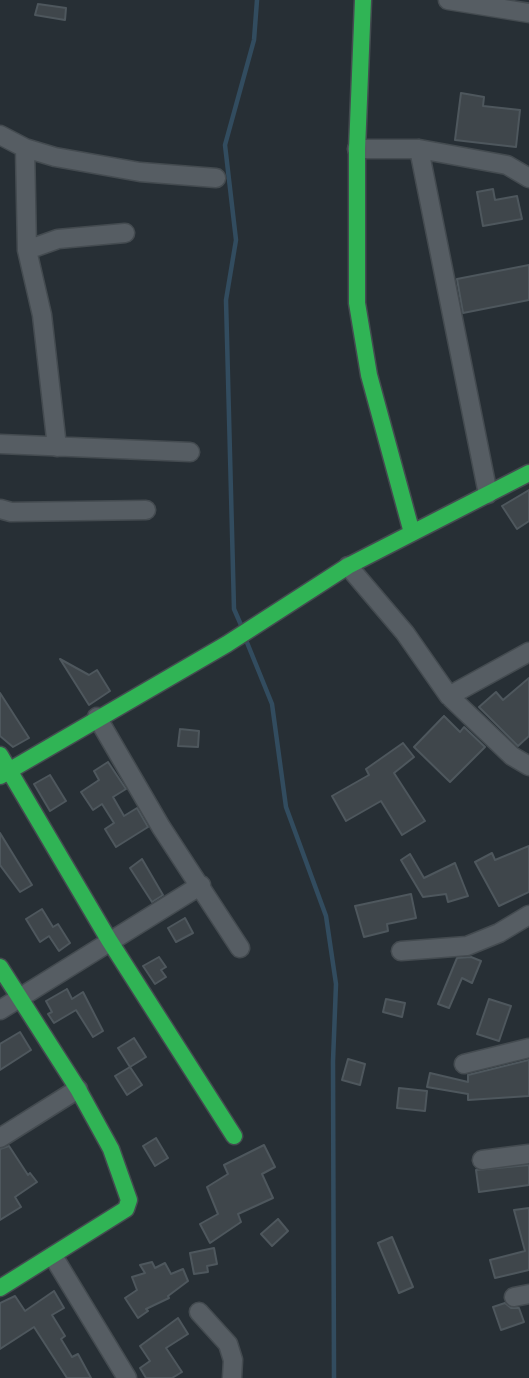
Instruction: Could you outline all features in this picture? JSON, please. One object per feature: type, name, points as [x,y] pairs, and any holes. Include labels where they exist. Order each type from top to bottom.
[{"type":"street","points":[[363,0],[356,149],[357,303],[369,375],[412,533]]},
{"type":"street","points":[[448,0],[529,13]]},
{"type":"street","points":[[0,135],[25,148],[55,157],[140,172],[216,178]]},
{"type":"street","points":[[25,148],[27,250],[42,315],[57,447]]},
{"type":"street","points":[[356,149],[419,149],[507,165],[529,178]]},
{"type":"street","points":[[419,149],[488,494]]},
{"type":"street","points":[[27,250],[58,239],[125,233]]},
{"type":"street","points":[[0,444],[190,452]]},
{"type":"street","points":[[4,773],[227,644],[348,566],[529,472]]},
{"type":"street","points":[[0,509],[11,512],[146,510]]},
{"type":"street","points":[[348,566],[405,633],[449,696],[512,756],[529,766]]},
{"type":"street","points":[[449,696],[529,652]]},
{"type":"street","points":[[97,717],[162,827],[240,948]]},
{"type":"street","points":[[0,754],[4,773],[234,1136]]},
{"type":"street","points":[[0,1010],[201,885]]},
{"type":"street","points":[[401,951],[467,946],[499,933],[529,915]]},
{"type":"street","points":[[0,967],[78,1089],[111,1149],[129,1200],[126,1209],[0,1288]]},
{"type":"street","points":[[464,1063],[529,1048]]},
{"type":"street","points":[[0,1138],[78,1089]]},
{"type":"street","points":[[482,1160],[529,1154]]},
{"type":"street","points":[[53,1256],[127,1378]]},
{"type":"street","points":[[199,1311],[228,1344],[233,1360],[232,1378]]},
{"type":"building","points":[[38,4],[66,8],[65,20],[35,15]]},
{"type":"building","points":[[461,93],[484,97],[483,106],[520,110],[516,147],[455,140]]},
{"type":"building","points":[[493,189],[495,200],[517,196],[522,219],[483,226],[477,192]]},
{"type":"building","points":[[529,265],[529,300],[463,313],[457,279]]},
{"type":"building","points":[[529,490],[529,521],[517,529],[502,506]]},
{"type":"building","points":[[60,659],[89,675],[97,670],[110,691],[89,705]]},
{"type":"building","points":[[529,678],[529,736],[518,746],[479,707],[496,692],[503,700]]},
{"type":"building","points":[[0,693],[29,738],[13,747],[0,736]]},
{"type":"building","points":[[444,716],[460,732],[464,727],[485,747],[450,782],[414,747]]},
{"type":"building","points":[[180,729],[199,731],[198,747],[178,746]]},
{"type":"building","points":[[403,743],[414,757],[394,773],[425,821],[402,835],[381,801],[346,821],[332,796],[369,775],[366,769]]},
{"type":"building","points":[[108,762],[126,789],[113,797],[124,816],[137,808],[148,827],[116,847],[105,829],[114,823],[102,804],[93,810],[81,792],[99,780],[94,771]]},
{"type":"building","points":[[50,775],[66,801],[50,811],[34,784]]},
{"type":"building","points":[[0,833],[32,885],[20,892],[0,865]]},
{"type":"building","points":[[529,846],[529,892],[499,906],[475,862],[492,853],[495,860]]},
{"type":"building","points":[[410,854],[424,878],[455,863],[468,896],[448,902],[446,894],[423,897],[401,860]]},
{"type":"building","points":[[142,859],[163,895],[152,902],[130,868]]},
{"type":"building","points":[[411,894],[416,918],[387,924],[388,931],[364,937],[355,906]]},
{"type":"building","points":[[42,909],[53,927],[58,924],[70,943],[59,951],[49,936],[40,942],[26,919]]},
{"type":"building","points":[[185,918],[193,933],[176,942],[168,928]]},
{"type":"building","points":[[159,957],[166,967],[161,970],[166,977],[155,984],[143,966]]},
{"type":"building","points":[[471,957],[481,961],[472,983],[462,978],[449,1008],[438,1004],[457,958]]},
{"type":"building","points":[[67,989],[72,999],[83,992],[103,1031],[93,1037],[76,1010],[54,1023],[48,1014],[52,1012],[46,1001]]},
{"type":"building","points":[[386,999],[405,1003],[402,1017],[383,1012]]},
{"type":"building","points":[[489,999],[511,1006],[499,1041],[477,1034]]},
{"type":"building","points":[[20,1032],[31,1050],[0,1070],[0,1044]]},
{"type":"building","points":[[134,1038],[146,1057],[130,1067],[118,1048]]},
{"type":"building","points":[[348,1059],[365,1064],[360,1085],[342,1080]]},
{"type":"building","points":[[529,1060],[529,1096],[468,1100],[468,1094],[427,1087],[430,1073],[468,1082],[468,1075]]},
{"type":"building","points":[[130,1067],[142,1085],[127,1095],[115,1076]]},
{"type":"building","points":[[399,1088],[427,1091],[425,1111],[397,1108]]},
{"type":"building","points":[[156,1138],[168,1158],[155,1166],[143,1146]]},
{"type":"building","points":[[264,1145],[275,1167],[262,1174],[273,1198],[238,1214],[241,1222],[210,1243],[200,1224],[218,1214],[207,1187],[228,1174],[224,1165]]},
{"type":"building","points":[[9,1146],[28,1175],[30,1173],[37,1182],[15,1197],[21,1207],[0,1220],[0,1149]]},
{"type":"building","points":[[529,1165],[529,1185],[479,1192],[476,1170]]},
{"type":"building","points":[[529,1208],[529,1270],[495,1278],[490,1260],[525,1251],[514,1210]]},
{"type":"building","points":[[278,1219],[288,1231],[272,1246],[261,1234]]},
{"type":"building","points":[[392,1237],[413,1287],[399,1293],[378,1243]]},
{"type":"building","points":[[214,1248],[217,1264],[207,1266],[208,1272],[194,1274],[190,1253]]},
{"type":"building","points":[[152,1262],[155,1268],[165,1263],[171,1274],[183,1269],[188,1281],[168,1296],[169,1298],[146,1309],[148,1311],[138,1318],[125,1298],[137,1290],[132,1277],[145,1273],[140,1265]]},
{"type":"building","points":[[54,1291],[64,1308],[52,1315],[65,1336],[61,1339],[72,1357],[78,1354],[91,1378],[67,1378],[34,1327],[0,1349],[0,1303],[15,1296],[25,1311]]},
{"type":"building","points":[[505,1303],[511,1308],[519,1308],[524,1322],[501,1330],[493,1307]]},
{"type":"building","points":[[178,1318],[188,1334],[166,1348],[182,1372],[172,1378],[146,1378],[140,1368],[150,1361],[140,1346]]},
{"type":"waterway","points":[[241,625],[234,609],[226,300],[236,240],[225,145],[254,40],[257,0]]},
{"type":"waterway","points":[[246,640],[272,704],[286,807],[326,916],[336,984],[333,1061],[334,1378]]},
{"type":"traffic: fast","points":[[363,0],[357,149],[357,303],[369,375],[412,533]]},
{"type":"traffic: fast","points":[[0,776],[227,644],[348,566],[529,473]]},
{"type":"traffic: fast","points":[[0,755],[109,940],[234,1136]]},
{"type":"traffic: fast","points":[[0,967],[78,1089],[111,1149],[129,1200],[126,1209],[0,1288]]}]
